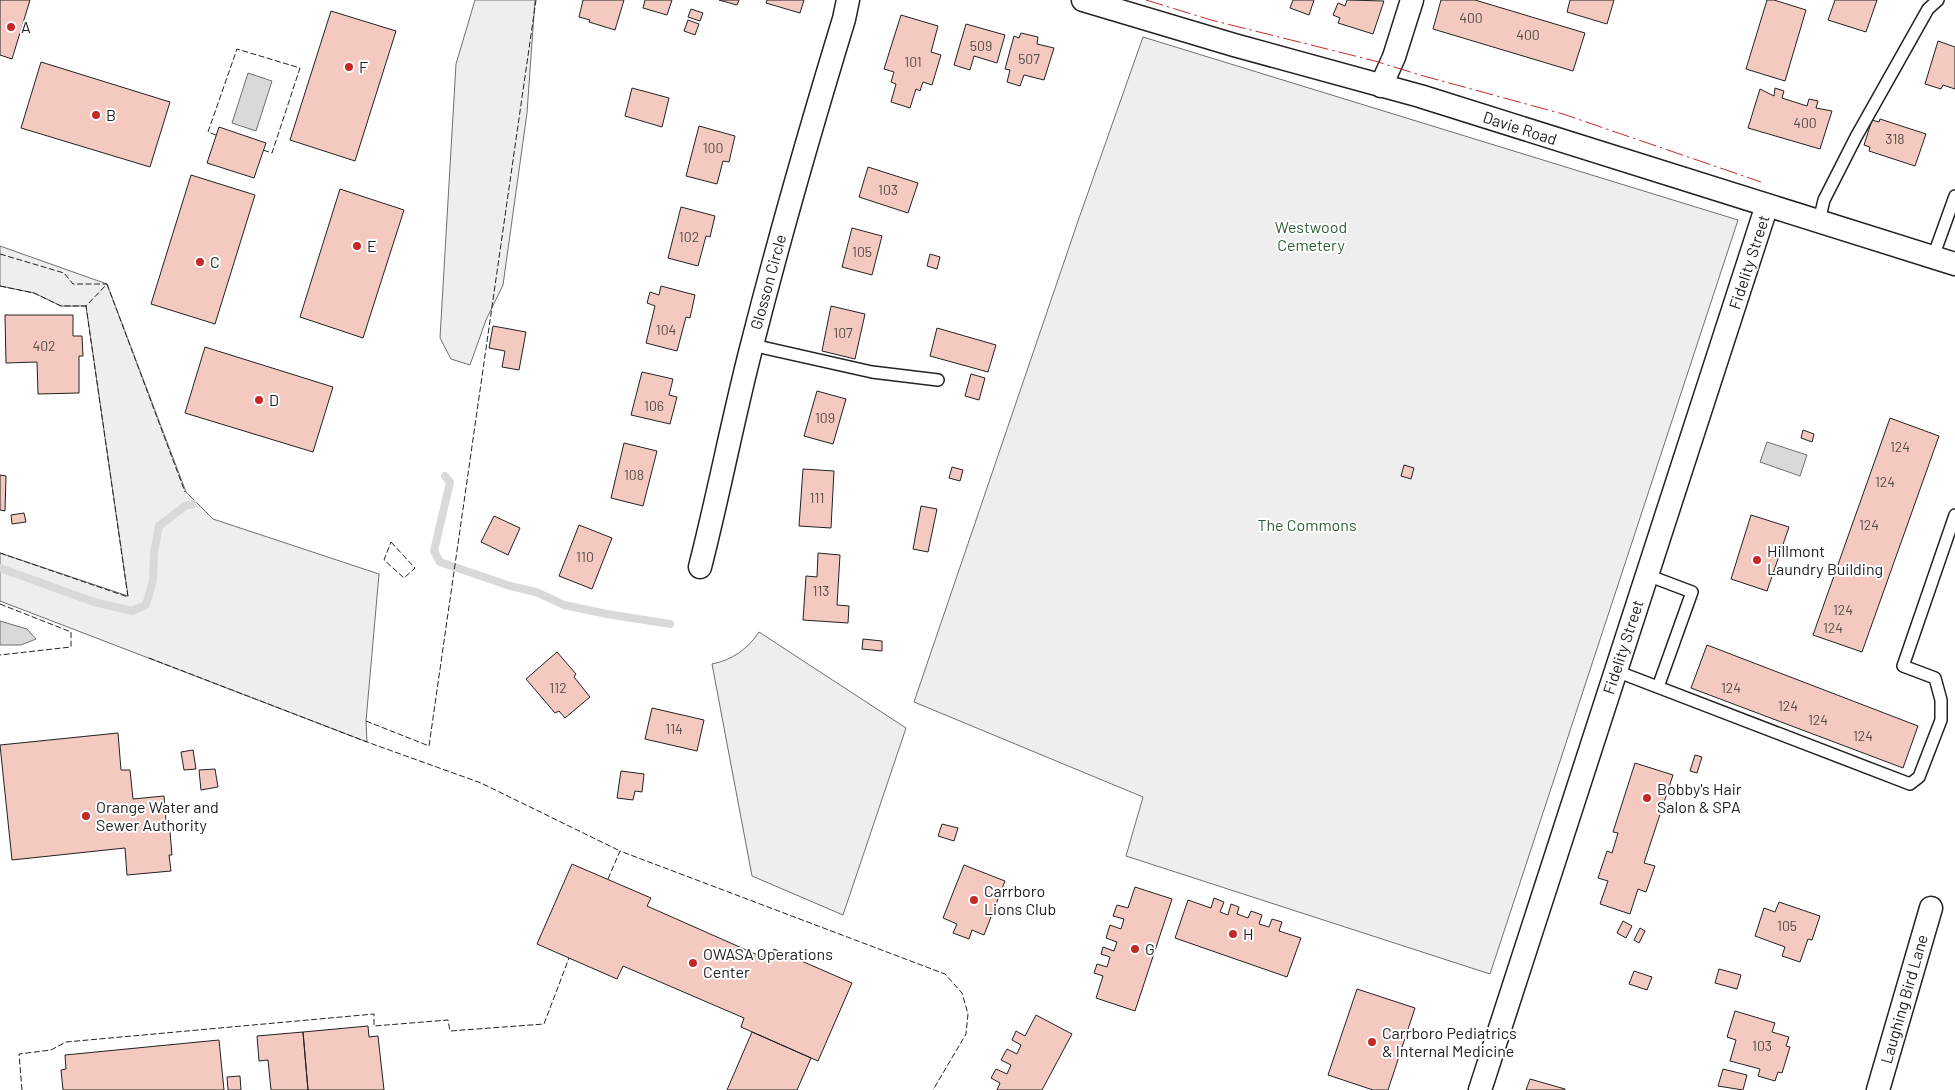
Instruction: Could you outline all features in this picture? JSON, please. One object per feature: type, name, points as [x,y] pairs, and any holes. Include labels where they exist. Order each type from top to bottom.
[{"type":"street","name":"Glosson Circle","points":[[700,567],[752,345],[794,184],[848,0]]},
{"type":"street","name":"Davie Road","points":[[1083,0],[1420,96],[1955,264]]},
{"type":"street","points":[[1381,86],[1394,57],[1412,0]]},
{"type":"street","name":"Fidelity Street","points":[[1480,1090],[1767,205]]},
{"type":"street","name":"Laughing Bird Lane","points":[[1878,1090],[1931,908]]},
{"type":"lane","points":[[1819,221],[1824,200],[1856,137],[1928,9],[1938,0]]},
{"type":"lane","points":[[1933,257],[1955,196]]},
{"type":"lane","points":[[752,345],[872,372],[938,380]]},
{"type":"lane","points":[[1616,671],[1910,784],[1919,777],[1941,720],[1941,700],[1935,678],[1903,666],[1955,515]]},
{"type":"lane","points":[[1647,575],[1692,592],[1658,687]]},
{"type":"green space","points":[[475,0],[535,0],[527,113],[503,285],[486,320],[470,365],[451,359],[440,338],[456,64]]},
{"type":"green space","name":"The Commons","points":[[1143,37],[1738,220],[1490,974],[1126,856],[1143,797],[914,702],[1078,221]]},
{"type":"green space","points":[[0,246],[107,284],[186,492],[213,519],[379,574],[366,721],[367,742],[0,601],[0,553],[128,596],[86,306],[61,306],[34,293],[0,286]]},
{"type":"green space","points":[[759,632],[906,728],[843,915],[752,876],[712,664],[726,660],[739,653],[750,644]]},
{"type":"shaded area","points":[[248,73],[272,81],[256,131],[232,123]]},
{"type":"shaded area","points":[[1767,442],[1807,455],[1800,476],[1760,462]]},
{"type":"shaded area","points":[[0,621],[27,629],[36,639],[21,645],[0,645]]},
{"type":"building","name":"A","points":[[0,0],[30,0],[12,59],[0,55]]},
{"type":"building","points":[[583,0],[624,0],[615,30],[579,17]]},
{"type":"building","points":[[645,0],[672,0],[667,15],[643,8]]},
{"type":"building","points":[[719,0],[739,0],[737,5]]},
{"type":"building","points":[[767,0],[804,0],[800,13],[766,3]]},
{"type":"building","points":[[1293,0],[1314,0],[1309,15],[1290,8]]},
{"type":"building","points":[[1347,0],[1384,1],[1373,34],[1338,23],[1340,18],[1333,15],[1338,3],[1345,6]]},
{"type":"building","points":[[1441,0],[1475,0],[1585,33],[1573,71],[1433,29]]},
{"type":"building","points":[[1570,0],[1614,0],[1607,24],[1567,12]]},
{"type":"building","points":[[1767,0],[1774,0],[1806,10],[1785,81],[1746,69]]},
{"type":"building","points":[[1835,0],[1877,0],[1866,32],[1828,20]]},
{"type":"building","points":[[691,9],[703,13],[700,21],[688,17]]},
{"type":"building","name":"F","points":[[331,11],[396,31],[355,161],[290,140]]},
{"type":"building","points":[[901,15],[938,26],[931,52],[941,55],[932,85],[923,82],[920,91],[916,89],[910,108],[891,102],[896,84],[891,82],[894,72],[884,69]]},
{"type":"building","points":[[688,20],[699,24],[695,35],[684,31]]},
{"type":"building","points":[[966,24],[1005,35],[997,63],[974,56],[970,70],[954,65]]},
{"type":"building","points":[[1021,33],[1038,37],[1037,44],[1054,48],[1044,80],[1024,75],[1020,86],[1007,82],[1010,70],[1005,69],[1014,36],[1019,38]]},
{"type":"building","points":[[1938,41],[1955,47],[1955,89],[1943,85],[1941,89],[1925,84]]},
{"type":"building","name":"B","points":[[41,62],[170,102],[150,167],[21,128]]},
{"type":"building","points":[[632,88],[669,98],[662,127],[625,116]]},
{"type":"building","points":[[1775,88],[1784,91],[1782,98],[1807,106],[1809,99],[1818,101],[1816,108],[1832,111],[1820,149],[1748,128],[1760,89],[1774,96]]},
{"type":"building","points":[[1880,119],[1926,134],[1915,166],[1869,151],[1870,147],[1864,145],[1872,120],[1879,122]]},
{"type":"building","points":[[699,126],[735,136],[729,162],[723,161],[717,184],[686,176]]},
{"type":"building","points":[[219,127],[266,143],[254,178],[207,163]]},
{"type":"building","points":[[868,167],[918,183],[908,213],[859,197]]},
{"type":"building","name":"C","points":[[191,175],[255,195],[215,324],[151,304]]},
{"type":"building","name":"E","points":[[340,189],[404,210],[363,338],[300,317]]},
{"type":"building","points":[[681,207],[715,216],[710,237],[706,236],[698,266],[668,258]]},
{"type":"building","points":[[852,228],[882,236],[872,275],[842,267]]},
{"type":"building","points":[[930,254],[940,257],[937,269],[927,266]]},
{"type":"building","points":[[661,286],[695,295],[690,318],[686,317],[677,351],[646,343],[655,306],[647,303],[650,292],[659,295]]},
{"type":"building","points":[[831,306],[865,314],[855,359],[822,351]]},
{"type":"building","points":[[5,315],[73,315],[73,336],[82,336],[83,356],[79,356],[79,393],[38,394],[37,362],[6,363]]},
{"type":"building","points":[[493,326],[526,332],[519,370],[502,367],[505,351],[489,348]]},
{"type":"building","points":[[937,328],[996,345],[988,372],[930,356]]},
{"type":"building","name":"D","points":[[205,347],[333,387],[313,452],[185,413]]},
{"type":"building","points":[[642,372],[673,379],[669,395],[677,397],[670,424],[631,415]]},
{"type":"building","points":[[971,374],[985,378],[979,400],[965,396]]},
{"type":"building","points":[[817,391],[846,399],[833,444],[804,436]]},
{"type":"building","points":[[1890,418],[1939,436],[1862,652],[1813,635]]},
{"type":"building","points":[[1803,430],[1814,434],[1812,442],[1801,438]]},
{"type":"building","points":[[624,443],[657,451],[643,506],[611,498]]},
{"type":"building","points":[[1404,465],[1414,468],[1411,479],[1401,476]]},
{"type":"building","points":[[952,467],[963,470],[960,481],[949,478]]},
{"type":"building","points":[[803,469],[834,471],[831,528],[799,526]]},
{"type":"building","points":[[0,475],[6,476],[5,511],[0,510]]},
{"type":"building","points":[[921,506],[937,509],[928,552],[913,549]]},
{"type":"building","points":[[24,513],[26,522],[12,524],[11,515]]},
{"type":"building","name":"Hillmont Laundry Building","points":[[1751,515],[1789,527],[1767,591],[1731,579]]},
{"type":"building","points":[[494,516],[520,528],[508,555],[481,542]]},
{"type":"building","points":[[579,525],[612,538],[592,589],[559,576]]},
{"type":"building","points":[[818,553],[840,555],[837,605],[849,606],[848,623],[803,620],[806,576],[817,577]]},
{"type":"building","points":[[863,639],[882,641],[882,651],[862,649]]},
{"type":"building","points":[[1707,645],[1918,726],[1903,768],[1691,688]]},
{"type":"building","points":[[557,652],[576,674],[574,677],[590,697],[565,718],[559,711],[555,713],[526,679]]},
{"type":"building","points":[[652,708],[704,720],[697,751],[645,739]]},
{"type":"building","name":"Orange Water and Sewer Authority","points":[[118,733],[121,770],[130,770],[133,799],[164,796],[167,832],[170,832],[172,855],[169,855],[171,871],[127,875],[125,848],[12,860],[0,745]]},
{"type":"building","points":[[193,750],[196,769],[184,770],[181,752]]},
{"type":"building","points":[[1695,755],[1702,757],[1697,773],[1690,771]]},
{"type":"building","points":[[1635,763],[1673,775],[1644,863],[1655,866],[1646,892],[1638,889],[1630,914],[1600,904],[1608,881],[1598,878],[1607,851],[1612,853],[1618,833],[1613,832]]},
{"type":"building","points":[[215,769],[218,787],[201,790],[199,770]]},
{"type":"building","points":[[621,771],[644,774],[642,792],[635,791],[633,800],[617,798]]},
{"type":"building","points":[[942,824],[958,828],[954,841],[938,836]]},
{"type":"building","name":"OWASA Operations Center","points":[[572,864],[651,898],[647,906],[769,960],[774,949],[852,983],[818,1061],[741,1027],[744,1018],[623,966],[617,979],[537,944]]},
{"type":"building","name":"Carrboro Lions Club","points":[[964,865],[1005,881],[984,935],[972,930],[969,939],[953,933],[957,924],[943,918]]},
{"type":"building","name":"G","points":[[1135,887],[1172,899],[1135,1011],[1096,998],[1103,976],[1094,973],[1097,964],[1107,967],[1110,957],[1101,954],[1103,947],[1114,951],[1117,942],[1106,938],[1110,925],[1121,929],[1124,919],[1113,916],[1117,905],[1128,908]]},
{"type":"building","name":"H","points":[[1214,898],[1224,902],[1220,912],[1228,915],[1231,904],[1239,907],[1237,914],[1248,918],[1251,911],[1262,915],[1259,924],[1269,927],[1272,919],[1282,922],[1279,931],[1301,938],[1287,977],[1175,938],[1188,900],[1211,908]]},
{"type":"building","points":[[1779,902],[1820,916],[1812,940],[1808,939],[1800,962],[1782,956],[1785,947],[1755,936],[1764,908],[1775,912]]},
{"type":"building","points":[[1623,921],[1632,926],[1626,938],[1617,933]]},
{"type":"building","points":[[1640,928],[1645,931],[1639,943],[1634,940]]},
{"type":"building","points":[[1719,969],[1741,975],[1737,989],[1715,983]]},
{"type":"building","points":[[1634,971],[1652,977],[1647,990],[1629,984]]},
{"type":"building","name":"Carrboro Pediatrics & Internal Medicine","points":[[1357,989],[1415,1008],[1388,1090],[1373,1090],[1328,1075]]},
{"type":"building","points":[[1735,1011],[1775,1023],[1772,1032],[1789,1037],[1786,1046],[1790,1047],[1782,1073],[1778,1072],[1775,1081],[1758,1076],[1760,1069],[1730,1061],[1736,1040],[1727,1037]]},
{"type":"building","points":[[1036,1015],[1072,1034],[1042,1090],[997,1090],[1000,1083],[991,1078],[996,1069],[1007,1074],[1011,1065],[1001,1060],[1007,1049],[1017,1054],[1021,1045],[1012,1040],[1016,1031],[1025,1036]]},
{"type":"building","points":[[368,1026],[369,1037],[378,1036],[384,1090],[308,1090],[303,1032]]},
{"type":"building","points":[[303,1032],[308,1090],[271,1090],[268,1060],[259,1061],[257,1036]]},
{"type":"building","points":[[752,1032],[811,1058],[797,1090],[727,1090]]},
{"type":"building","points":[[219,1040],[224,1090],[63,1090],[61,1070],[66,1069],[65,1055]]},
{"type":"building","points":[[1723,1069],[1747,1075],[1743,1090],[1718,1086]]},
{"type":"building","points":[[240,1076],[241,1090],[228,1090],[227,1077]]},
{"type":"building","points":[[1530,1079],[1565,1089],[1565,1090],[1526,1090]]},
{"type":"waterway","points":[[445,476],[450,482],[434,551],[440,562],[510,586],[536,592],[564,605],[670,624]]},
{"type":"waterway","points":[[0,568],[94,602],[132,611],[146,605],[153,580],[154,552],[159,526],[185,506],[193,504]]},
{"type":"fence","points":[[366,721],[429,746],[536,0]]},
{"type":"fence","points":[[216,135],[208,132],[237,49],[300,68],[272,153],[263,150]]},
{"type":"fence","points":[[0,254],[64,273],[73,284],[107,284]]},
{"type":"fence","points":[[107,284],[185,492]]},
{"type":"fence","points":[[0,553],[128,597],[86,306],[107,284]]},
{"type":"fence","points":[[0,286],[34,293],[61,306],[86,306]]},
{"type":"fence","points":[[391,542],[415,568],[404,578],[384,560],[391,542]]},
{"type":"fence","points":[[0,604],[71,632],[71,647],[0,655]]},
{"type":"fence","points":[[149,658],[367,742],[481,783],[620,851]]},
{"type":"fence","points":[[608,879],[620,851],[945,974],[962,993],[968,1014],[966,1034],[933,1090]]},
{"type":"fence","points":[[22,1090],[19,1054],[51,1050],[66,1042],[374,1014],[374,1026],[448,1020],[450,1031],[544,1024],[569,958]]},
{"type":"power","points":[[1146,0],[1211,20],[1375,61],[1563,114],[1761,182]]},
{"type":"place","name":"A","points":[[11,27]]},
{"type":"place","name":"F","points":[[349,67]]},
{"type":"place","name":"B","points":[[96,115]]},
{"type":"place","name":"E","points":[[357,246]]},
{"type":"place","name":"C","points":[[200,262]]},
{"type":"place","name":"D","points":[[259,400]]},
{"type":"place","name":"Hillmont Laundry Building","points":[[1757,560]]},
{"type":"place","name":"Bobby's Hair Salon & SPA","points":[[1647,798]]},
{"type":"place","name":"Orange Water and Sewer Authority","points":[[86,816]]},
{"type":"place","name":"Carrboro Lions Club","points":[[974,900]]},
{"type":"place","name":"H","points":[[1233,934]]},
{"type":"place","name":"G","points":[[1135,949]]},
{"type":"place","name":"OWASA Operations Center","points":[[693,963]]},
{"type":"place","name":"Carrboro Pediatrics & Internal Medicine","points":[[1372,1042]]},
{"type":"park label","name":"Westwood Cemetery","points":[[1311,236]]}]
